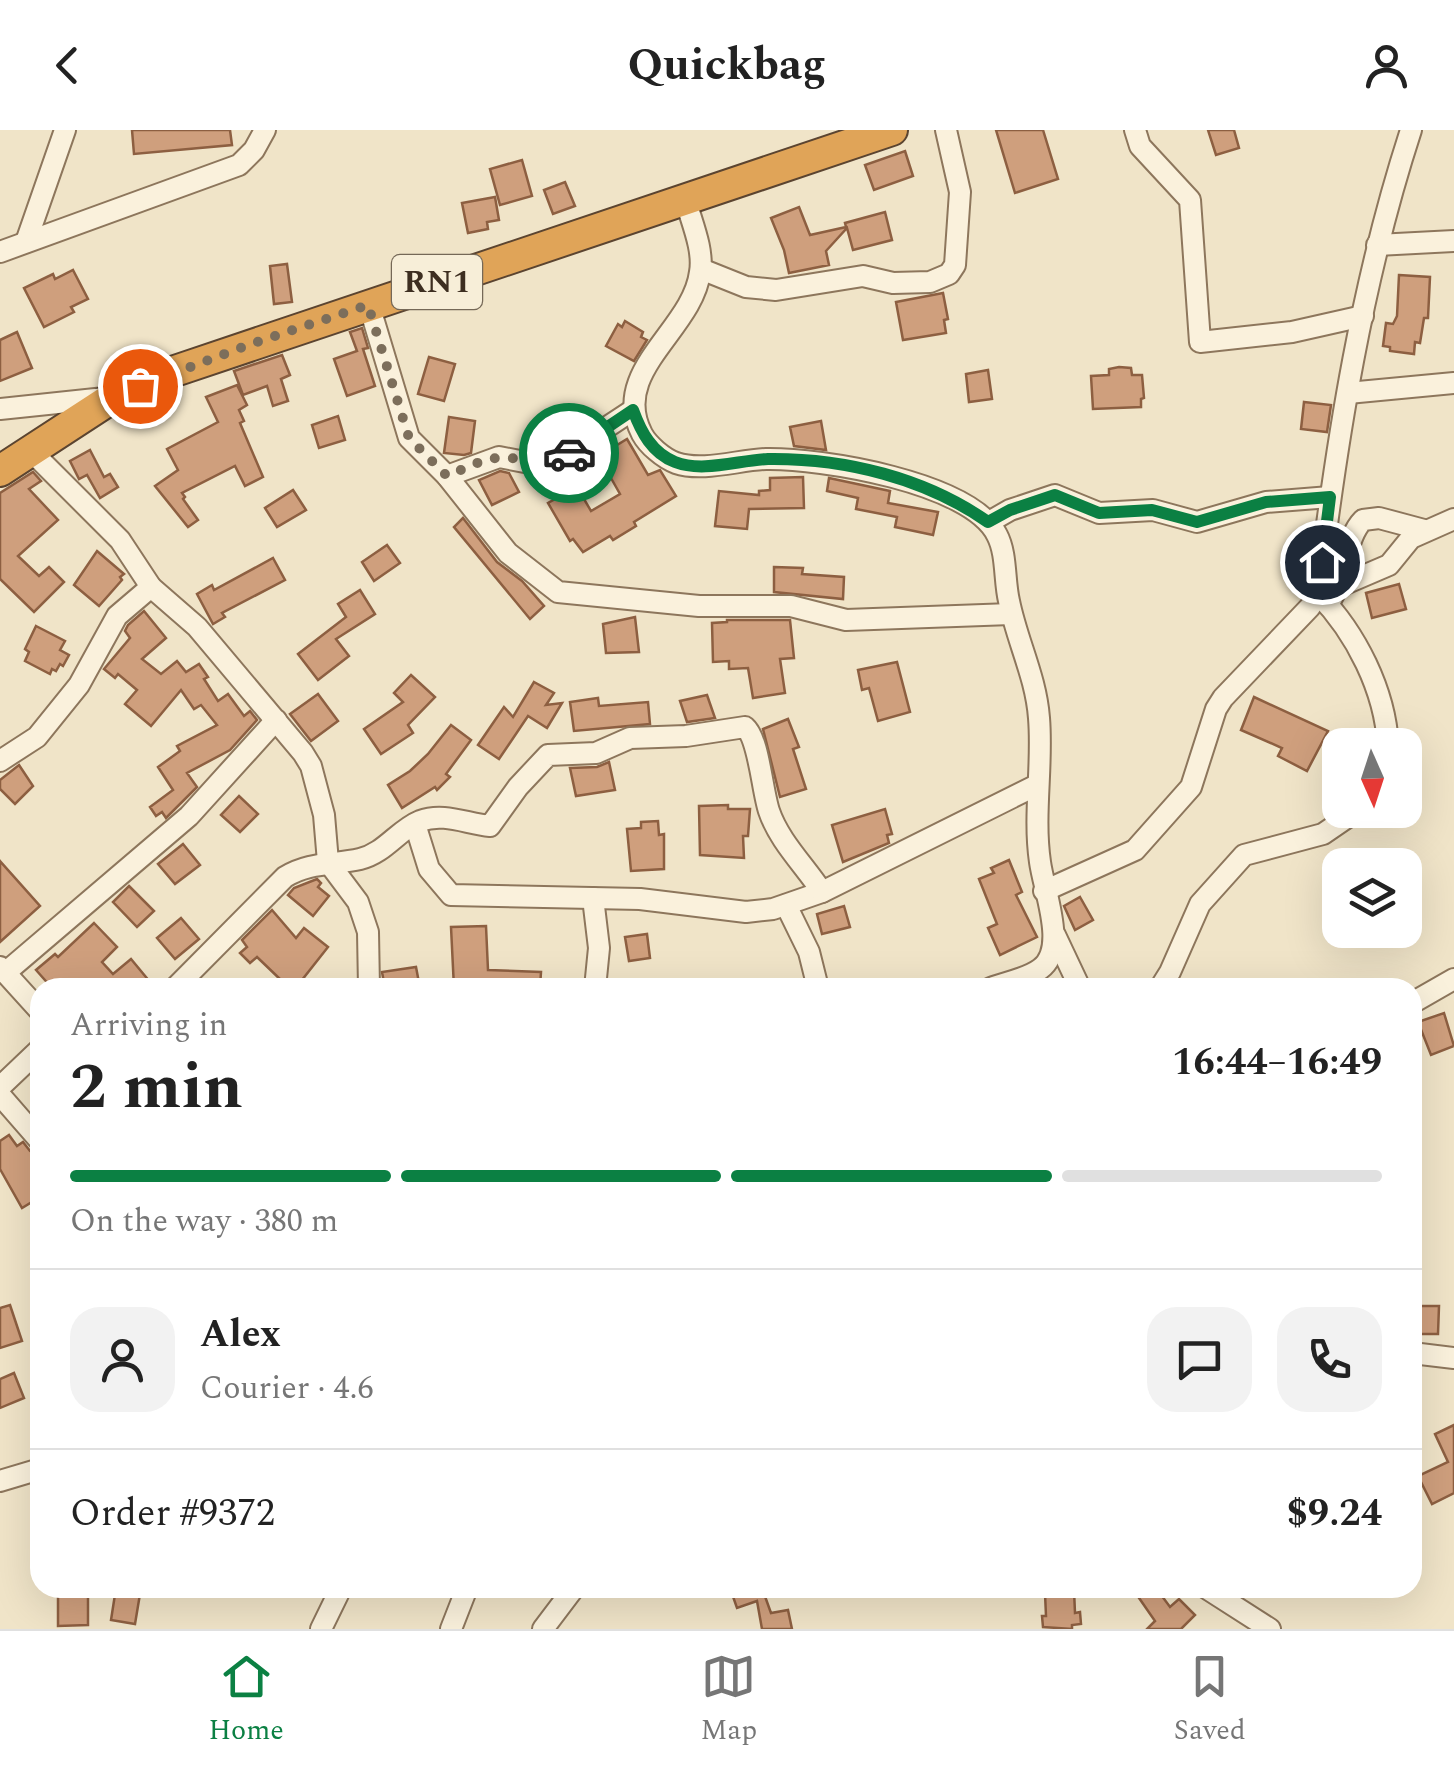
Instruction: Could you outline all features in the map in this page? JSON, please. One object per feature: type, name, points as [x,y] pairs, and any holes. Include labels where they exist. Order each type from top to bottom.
[{"type":"highway","name":"RN1","points":[[0,471],[112,398],[251,344],[892,130]]},
{"type":"street","points":[[26,242],[66,130]]},
{"type":"street","points":[[0,252],[239,165],[254,150],[265,130]]},
{"type":"street","points":[[701,268],[760,290],[796,288],[849,276],[911,284],[942,279],[955,266],[960,204],[946,130]]},
{"type":"street","points":[[1135,130],[1140,146],[1190,200],[1200,342],[1292,332],[1363,316]]},
{"type":"street","points":[[1387,728],[1352,634],[1323,599],[1330,497],[1348,393],[1377,246],[1411,130]]},
{"type":"street","points":[[685,198],[701,268],[690,307],[657,347],[644,370],[633,410],[644,437],[663,456],[678,464],[699,466],[771,459],[872,472],[925,486],[958,501],[988,522],[1002,546],[1011,614],[1030,670],[1039,720],[1038,853],[1044,891],[1055,935],[1075,978]]},
{"type":"street","points":[[1377,246],[1454,241]]},
{"type":"street","points":[[368,305],[409,438],[447,476],[508,552],[558,592],[700,606],[791,606],[846,620],[1011,614]]},
{"type":"street","points":[[1348,393],[1454,383]]},
{"type":"street","points":[[0,409],[112,398]]},
{"type":"street","points":[[447,476],[499,458],[535,464],[557,460],[633,410]]},
{"type":"street","points":[[30,450],[120,540],[151,587],[197,627],[310,766],[324,815],[328,862],[358,902],[368,932],[368,978]]},
{"type":"street","points":[[988,522],[1055,495],[1099,513],[1152,510],[1197,522],[1266,502],[1330,497]]},
{"type":"street","points":[[1340,586],[1354,531],[1363,520],[1378,518],[1424,530]]},
{"type":"street","points":[[1044,891],[1135,850],[1191,787],[1223,698],[1310,607],[1340,586],[1390,565],[1405,543],[1424,530],[1454,519]]},
{"type":"street","points":[[0,761],[37,736],[79,685],[117,616],[151,587]]},
{"type":"street","points":[[30,1000],[2,970],[189,816],[276,720]]},
{"type":"street","points":[[185,978],[284,877],[296,870],[379,852],[415,824],[452,818],[490,826],[548,755],[603,751],[630,738],[686,736],[745,727],[752,734],[762,786],[776,828],[822,892]]},
{"type":"street","points":[[415,824],[429,869],[451,895],[652,900],[746,912],[786,905],[822,892],[1037,785]]},
{"type":"street","points":[[1166,978],[1200,904],[1244,855],[1323,834],[1332,828]]},
{"type":"street","points":[[593,898],[600,948],[596,978]]},
{"type":"street","points":[[786,905],[809,952],[816,978]]},
{"type":"street","points":[[1017,978],[1041,969],[1052,956],[1055,935]]},
{"type":"street","points":[[1422,997],[1454,979]]},
{"type":"street","points":[[30,1059],[0,1091],[30,1128]]},
{"type":"street","points":[[1422,1355],[1454,1358]]},
{"type":"street","points":[[0,1481],[30,1472]]},
{"type":"street","points":[[320,1629],[336,1598]]},
{"type":"street","points":[[452,1629],[463,1598]]},
{"type":"street","points":[[543,1629],[566,1598]]},
{"type":"street","points":[[1222,1598],[1270,1629]]},
{"type":"building","points":[[132,130],[230,130],[232,145],[134,154]]},
{"type":"building","points":[[996,130],[1043,130],[1058,179],[1015,193]]},
{"type":"building","points":[[1208,130],[1234,130],[1239,148],[1216,155]]},
{"type":"building","points":[[905,151],[913,176],[874,190],[865,165]]},
{"type":"building","points":[[522,160],[532,196],[500,205],[490,169]]},
{"type":"building","points":[[565,182],[575,206],[553,214],[544,190]]},
{"type":"building","points":[[495,197],[499,220],[487,222],[488,229],[468,233],[462,203]]},
{"type":"building","points":[[799,207],[810,235],[885,212],[892,240],[853,250],[847,228],[826,251],[829,265],[789,273],[771,218]]},
{"type":"building","points":[[287,264],[292,302],[274,304],[270,266]]},
{"type":"building","points":[[73,270],[88,299],[71,307],[74,312],[44,327],[24,288],[53,274],[55,279]]},
{"type":"building","points":[[1399,275],[1430,277],[1428,318],[1424,318],[1414,354],[1390,351],[1390,347],[1383,346],[1386,323],[1393,324],[1397,316]]},
{"type":"building","points":[[943,293],[948,319],[944,320],[946,333],[903,340],[896,302]]},
{"type":"building","points":[[625,321],[643,332],[641,337],[647,340],[634,361],[606,346],[618,324],[622,327]]},
{"type":"building","points":[[362,328],[368,348],[363,349],[375,386],[347,396],[334,359],[357,351],[350,332]]},
{"type":"building","points":[[17,332],[32,368],[0,381],[0,340]]},
{"type":"building","points":[[282,355],[290,375],[281,379],[288,401],[273,406],[267,386],[243,395],[234,371]]},
{"type":"building","points":[[429,357],[455,364],[444,401],[418,394]]},
{"type":"building","points":[[1131,368],[1132,375],[1142,375],[1141,407],[1093,409],[1091,376],[1109,375],[1109,369]]},
{"type":"building","points":[[988,370],[992,399],[969,402],[966,374]]},
{"type":"building","points":[[237,385],[247,405],[239,410],[244,421],[240,423],[263,477],[245,486],[235,466],[182,493],[198,520],[188,527],[155,486],[178,470],[167,449],[218,422],[206,397]]},
{"type":"building","points":[[1304,402],[1331,405],[1327,432],[1301,429]]},
{"type":"building","points":[[338,416],[345,440],[319,448],[312,425]]},
{"type":"building","points":[[449,417],[475,421],[471,453],[444,453]]},
{"type":"building","points":[[821,421],[826,450],[794,446],[790,427]]},
{"type":"building","points":[[627,439],[648,475],[660,470],[676,496],[613,540],[610,536],[583,552],[573,539],[570,541],[548,503],[577,487],[591,511],[620,494],[607,471],[612,469],[604,453]]},
{"type":"building","points":[[90,450],[104,477],[110,474],[118,487],[100,498],[87,475],[79,479],[70,461]]},
{"type":"building","points":[[500,471],[509,473],[519,492],[492,505],[479,480]]},
{"type":"building","points":[[33,472],[41,481],[29,489],[58,520],[18,556],[39,576],[49,567],[64,582],[34,612],[0,579],[0,493]]},
{"type":"building","points":[[803,477],[804,508],[749,509],[747,529],[715,526],[719,491],[759,495],[759,491],[770,490],[770,478]]},
{"type":"building","points":[[829,478],[890,491],[888,503],[938,512],[933,535],[895,527],[897,517],[856,509],[858,498],[827,491]]},
{"type":"building","points":[[293,490],[306,510],[277,527],[265,508]]},
{"type":"building","points":[[463,518],[497,562],[522,581],[544,606],[530,619],[454,527]]},
{"type":"building","points":[[387,545],[400,563],[374,581],[362,562]]},
{"type":"building","points":[[97,551],[124,574],[99,606],[74,585]]},
{"type":"building","points":[[273,558],[285,580],[222,613],[225,617],[213,624],[197,594],[212,585],[214,590]]},
{"type":"building","points":[[774,567],[803,568],[802,574],[844,577],[843,599],[774,592]]},
{"type":"building","points":[[1399,584],[1406,609],[1372,618],[1366,593]]},
{"type":"building","points":[[360,590],[375,614],[336,639],[349,656],[318,680],[298,654],[346,617],[338,604]]},
{"type":"building","points":[[144,611],[166,638],[142,659],[161,674],[177,661],[186,672],[199,664],[218,701],[228,694],[244,716],[250,711],[257,720],[230,750],[187,773],[197,787],[166,818],[162,812],[156,816],[150,807],[173,790],[158,767],[180,751],[177,746],[217,725],[201,705],[194,709],[181,690],[151,726],[125,704],[137,690],[118,674],[115,678],[104,669],[130,638],[125,631],[128,625]]},
{"type":"building","points":[[635,617],[639,652],[606,653],[603,624]]},
{"type":"building","points":[[790,620],[794,658],[780,659],[785,693],[753,698],[748,668],[729,669],[729,661],[713,662],[712,623]]},
{"type":"building","points":[[36,626],[65,641],[60,650],[69,655],[63,666],[60,664],[50,674],[25,661],[29,652],[25,649]]},
{"type":"building","points":[[897,662],[910,712],[878,721],[869,688],[862,690],[858,670]]},
{"type":"building","points":[[411,675],[435,697],[408,725],[413,733],[381,754],[364,729],[403,702],[394,693]]},
{"type":"building","points":[[534,682],[554,693],[546,705],[562,703],[547,728],[528,716],[499,759],[478,745],[504,707],[513,717]]},
{"type":"building","points":[[318,694],[338,721],[311,741],[290,714]]},
{"type":"building","points":[[707,695],[715,718],[687,722],[680,701]]},
{"type":"building","points":[[1254,697],[1322,728],[1322,742],[1307,771],[1278,756],[1282,748],[1241,730]]},
{"type":"building","points":[[598,698],[599,706],[648,702],[650,724],[574,731],[570,702]]},
{"type":"building","points":[[788,719],[799,747],[793,749],[806,789],[780,797],[763,729]]},
{"type":"building","points":[[451,725],[471,740],[446,774],[450,777],[437,790],[435,787],[402,808],[388,785],[428,754]]},
{"type":"building","points":[[609,762],[615,790],[576,796],[570,768],[597,767]]},
{"type":"building","points":[[19,765],[33,786],[15,804],[0,789],[0,780]]},
{"type":"building","points":[[239,796],[258,814],[240,832],[221,815]]},
{"type":"building","points":[[728,805],[728,809],[750,809],[748,836],[743,836],[744,858],[700,855],[699,806]]},
{"type":"building","points":[[885,809],[892,834],[887,835],[889,843],[843,862],[832,825]]},
{"type":"building","points":[[658,821],[659,835],[664,834],[664,869],[631,871],[627,829],[641,828],[641,822]]},
{"type":"building","points":[[183,844],[200,865],[175,884],[158,864]]},
{"type":"building","points":[[1009,860],[1022,892],[1016,895],[1037,937],[1000,955],[988,928],[997,924],[979,879]]},
{"type":"building","points":[[0,861],[40,906],[0,942]]},
{"type":"building","points":[[317,879],[321,883],[318,887],[329,896],[313,916],[288,895],[294,888]]},
{"type":"building","points":[[129,886],[154,911],[137,927],[113,902]]},
{"type":"building","points":[[1080,897],[1093,920],[1075,930],[1064,906]]},
{"type":"building","points":[[844,906],[850,927],[822,934],[817,914]]},
{"type":"building","points":[[272,910],[296,938],[304,928],[328,947],[304,978],[279,978],[257,957],[250,963],[240,953],[247,947],[242,940]]},
{"type":"building","points":[[181,918],[199,939],[175,959],[157,938]]},
{"type":"building","points":[[94,923],[117,947],[102,962],[113,974],[131,959],[147,978],[43,978],[36,970],[55,954],[58,957]]},
{"type":"building","points":[[486,926],[488,970],[541,972],[541,978],[454,978],[451,927]]},
{"type":"building","points":[[647,934],[650,958],[629,961],[625,937]]},
{"type":"building","points":[[416,967],[418,978],[383,978],[382,972]]},
{"type":"building","points":[[1444,1013],[1454,1046],[1431,1055],[1422,1021]]},
{"type":"building","points":[[9,1135],[17,1146],[23,1142],[30,1151],[30,1203],[22,1208],[0,1169],[0,1141]]},
{"type":"building","points":[[10,1305],[22,1341],[0,1348],[0,1308]]},
{"type":"building","points":[[1422,1306],[1439,1306],[1438,1334],[1422,1334]]},
{"type":"building","points":[[14,1373],[24,1398],[0,1408],[0,1379]]},
{"type":"building","points":[[1454,1425],[1454,1493],[1432,1504],[1422,1484],[1422,1474],[1448,1462],[1435,1434]]},
{"type":"building","points":[[58,1598],[88,1598],[88,1625],[58,1626]]},
{"type":"building","points":[[114,1598],[139,1598],[135,1624],[111,1620]]},
{"type":"building","points":[[734,1598],[766,1598],[771,1613],[788,1610],[792,1629],[762,1629],[757,1601],[737,1608]]},
{"type":"building","points":[[1045,1598],[1074,1598],[1075,1613],[1080,1612],[1081,1624],[1072,1625],[1072,1629],[1043,1627],[1042,1616],[1046,1616]]},
{"type":"building","points":[[1139,1598],[1163,1598],[1170,1607],[1179,1599],[1195,1615],[1181,1629],[1147,1629],[1155,1621]]},
{"type":"way so far","points":[[140,386],[368,305],[409,438],[447,476],[491,459],[546,464],[569,453]]},
{"type":"route","points":[[569,453],[633,410],[644,437],[663,456],[678,464],[699,466],[771,459],[872,472],[925,486],[958,501],[988,522],[1055,495],[1099,513],[1152,510],[1197,522],[1266,502],[1330,497],[1322,562]]}]
